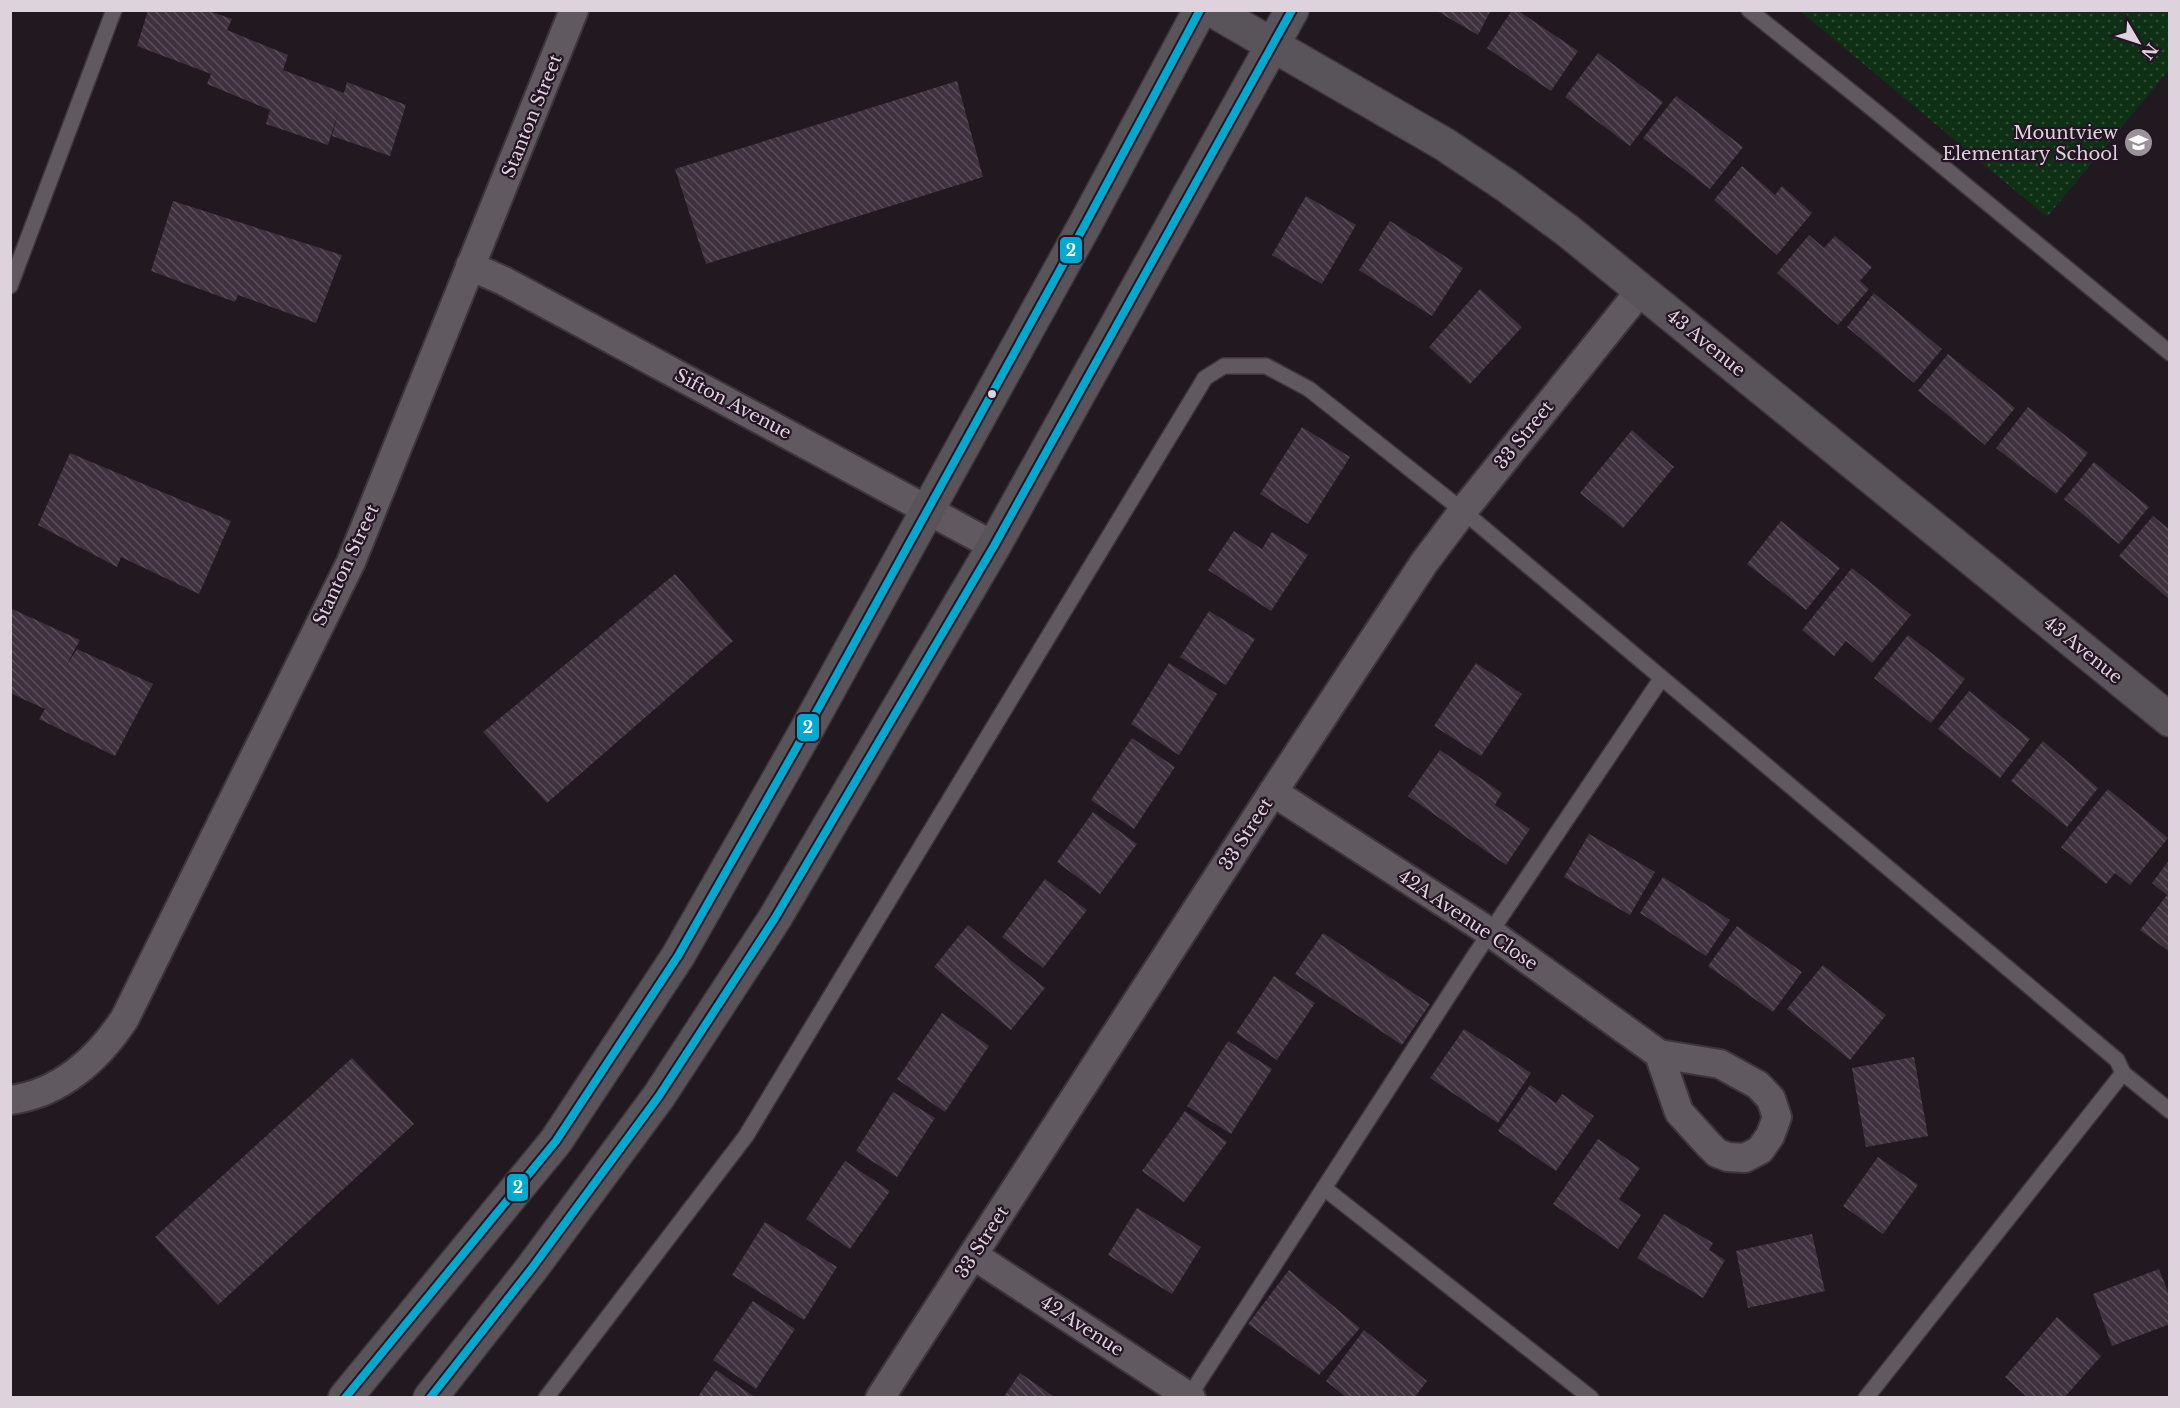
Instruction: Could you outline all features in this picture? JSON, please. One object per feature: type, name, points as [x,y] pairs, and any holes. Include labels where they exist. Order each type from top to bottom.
[{"type":"main road","points":[[345,1398],[556,1142],[665,975],[802,738],[1088,221],[1200,10]]},
{"type":"main road","name":"43 Avenue","points":[[1212,10],[1444,144],[1507,186],[1568,231],[2169,720]]},
{"type":"main road","points":[[430,1398],[532,1268],[659,1096],[775,918],[994,546],[1292,10]]},
{"type":"street","name":"Stanton Street","points":[[10,1100],[37,1093],[80,1070],[112,1038],[125,1018],[351,562],[574,10]]},
{"type":"street","name":"Sifton Avenue","points":[[471,266],[504,281],[994,546]]},
{"type":"street","name":"33 Street","points":[[880,1398],[1393,608],[1462,511],[1641,290]]},
{"type":"street","name":"42A Avenue Close","points":[[1273,792],[1491,933],[1659,1054]]},
{"type":"street","name":"42 Avenue","points":[[973,1255],[1189,1397]]},
{"type":"lane","points":[[10,286],[114,10]]},
{"type":"lane","points":[[1749,10],[2169,353]]},
{"type":"lane","points":[[546,1398],[746,1136],[1206,378],[1224,366],[1266,366],[1309,389],[1462,511],[2117,1060],[2122,1073],[2169,1111]]},
{"type":"lane","points":[[1189,1397],[1491,933],[1661,679]]},
{"type":"lane","points":[[1866,1398],[2122,1073]]},
{"type":"lane","points":[[1324,1188],[1591,1398]]},
{"type":"green space","points":[[1800,11],[2169,11],[2169,70],[2047,217]]},
{"type":"building","points":[[148,10],[206,10],[232,19],[227,30],[288,55],[283,70],[344,93],[347,82],[406,105],[390,156],[332,136],[339,110],[328,145],[266,124],[270,110],[207,84],[211,74],[137,46]]},
{"type":"building","points":[[1435,10],[1491,10],[1478,35]]},
{"type":"building","points":[[1512,10],[1517,10],[1578,51],[1551,91],[1487,48]]},
{"type":"building","points":[[1598,53],[1663,102],[1630,146],[1565,97]]},
{"type":"building","points":[[957,81],[983,177],[706,264],[675,169]]},
{"type":"building","points":[[1676,96],[1743,147],[1710,189],[1643,138]]},
{"type":"building","points":[[1742,166],[1775,195],[1782,186],[1812,213],[1777,255],[1714,200]]},
{"type":"building","points":[[1306,196],[1356,225],[1322,284],[1272,255]]},
{"type":"building","points":[[173,201],[342,255],[316,323],[238,295],[235,302],[151,271]]},
{"type":"building","points":[[1390,221],[1463,268],[1432,316],[1359,270]]},
{"type":"building","points":[[1809,235],[1824,248],[1835,236],[1872,267],[1860,281],[1869,289],[1838,325],[1777,273]]},
{"type":"building","points":[[1480,289],[1522,327],[1470,384],[1429,347]]},
{"type":"building","points":[[1874,293],[1942,349],[1914,383],[1847,327]]},
{"type":"building","points":[[1948,354],[2015,408],[1985,445],[1918,391]]},
{"type":"building","points":[[2028,407],[2088,453],[2056,494],[1996,448]]},
{"type":"building","points":[[1302,427],[1350,457],[1308,524],[1260,494]]},
{"type":"building","points":[[1632,430],[1674,467],[1623,528],[1580,493]]},
{"type":"building","points":[[70,453],[231,521],[199,594],[121,557],[117,567],[38,525]]},
{"type":"building","points":[[2094,462],[2149,507],[2119,544],[2064,499]]},
{"type":"building","points":[[2153,516],[2170,530],[2170,600],[2119,556]]},
{"type":"building","points":[[1781,521],[1840,568],[1806,610],[1747,564]]},
{"type":"building","points":[[1234,531],[1262,549],[1272,532],[1308,555],[1271,611],[1208,570]]},
{"type":"building","points":[[1852,568],[1911,615],[1872,663],[1846,641],[1834,656],[1802,630]]},
{"type":"building","points":[[675,574],[733,641],[547,803],[483,732]]},
{"type":"building","points":[[10,608],[80,640],[66,666],[77,649],[153,684],[115,756],[39,719],[45,709],[10,693]]},
{"type":"building","points":[[1209,611],[1255,639],[1226,685],[1180,657]]},
{"type":"building","points":[[1908,635],[1965,679],[1931,723],[1874,678]]},
{"type":"building","points":[[1169,663],[1217,694],[1179,755],[1131,724]]},
{"type":"building","points":[[1476,663],[1522,694],[1481,756],[1434,726]]},
{"type":"building","points":[[1969,691],[2030,739],[2000,778],[1938,729]]},
{"type":"building","points":[[1132,738],[1175,767],[1134,829],[1091,800]]},
{"type":"building","points":[[2043,741],[2098,788],[2067,827],[2011,781]]},
{"type":"building","points":[[1440,750],[1502,793],[1495,805],[1530,829],[1506,865],[1408,796]]},
{"type":"building","points":[[2108,789],[2168,838],[2130,885],[2115,873],[2106,884],[2061,847]]},
{"type":"building","points":[[1093,812],[1137,844],[1100,894],[1057,862]]},
{"type":"building","points":[[1589,834],[1655,872],[1630,915],[1564,877]]},
{"type":"building","points":[[2170,859],[2170,952],[2140,930],[2167,895],[2152,883]]},
{"type":"building","points":[[1663,877],[1730,920],[1706,956],[1640,913]]},
{"type":"building","points":[[1045,879],[1087,910],[1043,968],[1002,937]]},
{"type":"building","points":[[968,925],[1045,988],[1011,1030],[934,967]]},
{"type":"building","points":[[1737,926],[1802,972],[1773,1012],[1708,966]]},
{"type":"building","points":[[1323,933],[1430,1004],[1402,1045],[1295,974]]},
{"type":"building","points":[[1823,965],[1886,1015],[1850,1060],[1787,1009]]},
{"type":"building","points":[[1274,976],[1315,1003],[1277,1060],[1236,1033]]},
{"type":"building","points":[[942,1013],[989,1046],[945,1112],[897,1079]]},
{"type":"building","points":[[1464,1029],[1531,1073],[1498,1123],[1430,1078]]},
{"type":"building","points":[[1228,1041],[1272,1069],[1231,1134],[1187,1106]]},
{"type":"building","points":[[1914,1057],[1928,1136],[1866,1147],[1852,1068]]},
{"type":"building","points":[[352,1058],[414,1124],[218,1305],[155,1237]]},
{"type":"building","points":[[1530,1085],[1556,1103],[1562,1094],[1594,1116],[1556,1171],[1498,1131]]},
{"type":"building","points":[[893,1092],[935,1118],[897,1177],[856,1151]]},
{"type":"building","points":[[1185,1111],[1227,1142],[1184,1202],[1142,1171]]},
{"type":"building","points":[[1598,1139],[1640,1168],[1619,1199],[1641,1215],[1618,1249],[1553,1204]]},
{"type":"building","points":[[1878,1157],[1918,1185],[1883,1234],[1843,1206]]},
{"type":"building","points":[[845,1161],[890,1191],[850,1249],[806,1219]]},
{"type":"building","points":[[1137,1208],[1201,1247],[1172,1294],[1108,1255]]},
{"type":"building","points":[[1664,1214],[1713,1243],[1709,1250],[1725,1260],[1703,1298],[1637,1258]]},
{"type":"building","points":[[765,1222],[837,1267],[804,1320],[732,1275]]},
{"type":"building","points":[[1812,1234],[1825,1291],[1748,1308],[1736,1251]]},
{"type":"building","points":[[2159,1269],[2170,1297],[2170,1324],[2112,1346],[2093,1294]]},
{"type":"building","points":[[1289,1270],[1360,1328],[1319,1375],[1248,1324]]},
{"type":"building","points":[[753,1301],[795,1329],[756,1389],[713,1360]]},
{"type":"building","points":[[2057,1317],[2101,1356],[2064,1398],[2028,1398],[2005,1377]]},
{"type":"building","points":[[1364,1330],[1427,1381],[1414,1398],[1347,1398],[1326,1381]]},
{"type":"building","points":[[716,1370],[756,1398],[697,1398]]},
{"type":"building","points":[[1020,1373],[1056,1398],[1003,1398]]},
{"type":"transit line","name":"2","points":[[345,1398],[556,1141],[678,956],[802,738],[1087,221],[1200,10]]},
{"type":"transit line","name":"2","points":[[430,1398],[532,1268],[659,1096],[775,918],[994,546],[1292,10]]},
{"type":"place","name":"Mountview Elementary School","points":[[2139,143]]}]
